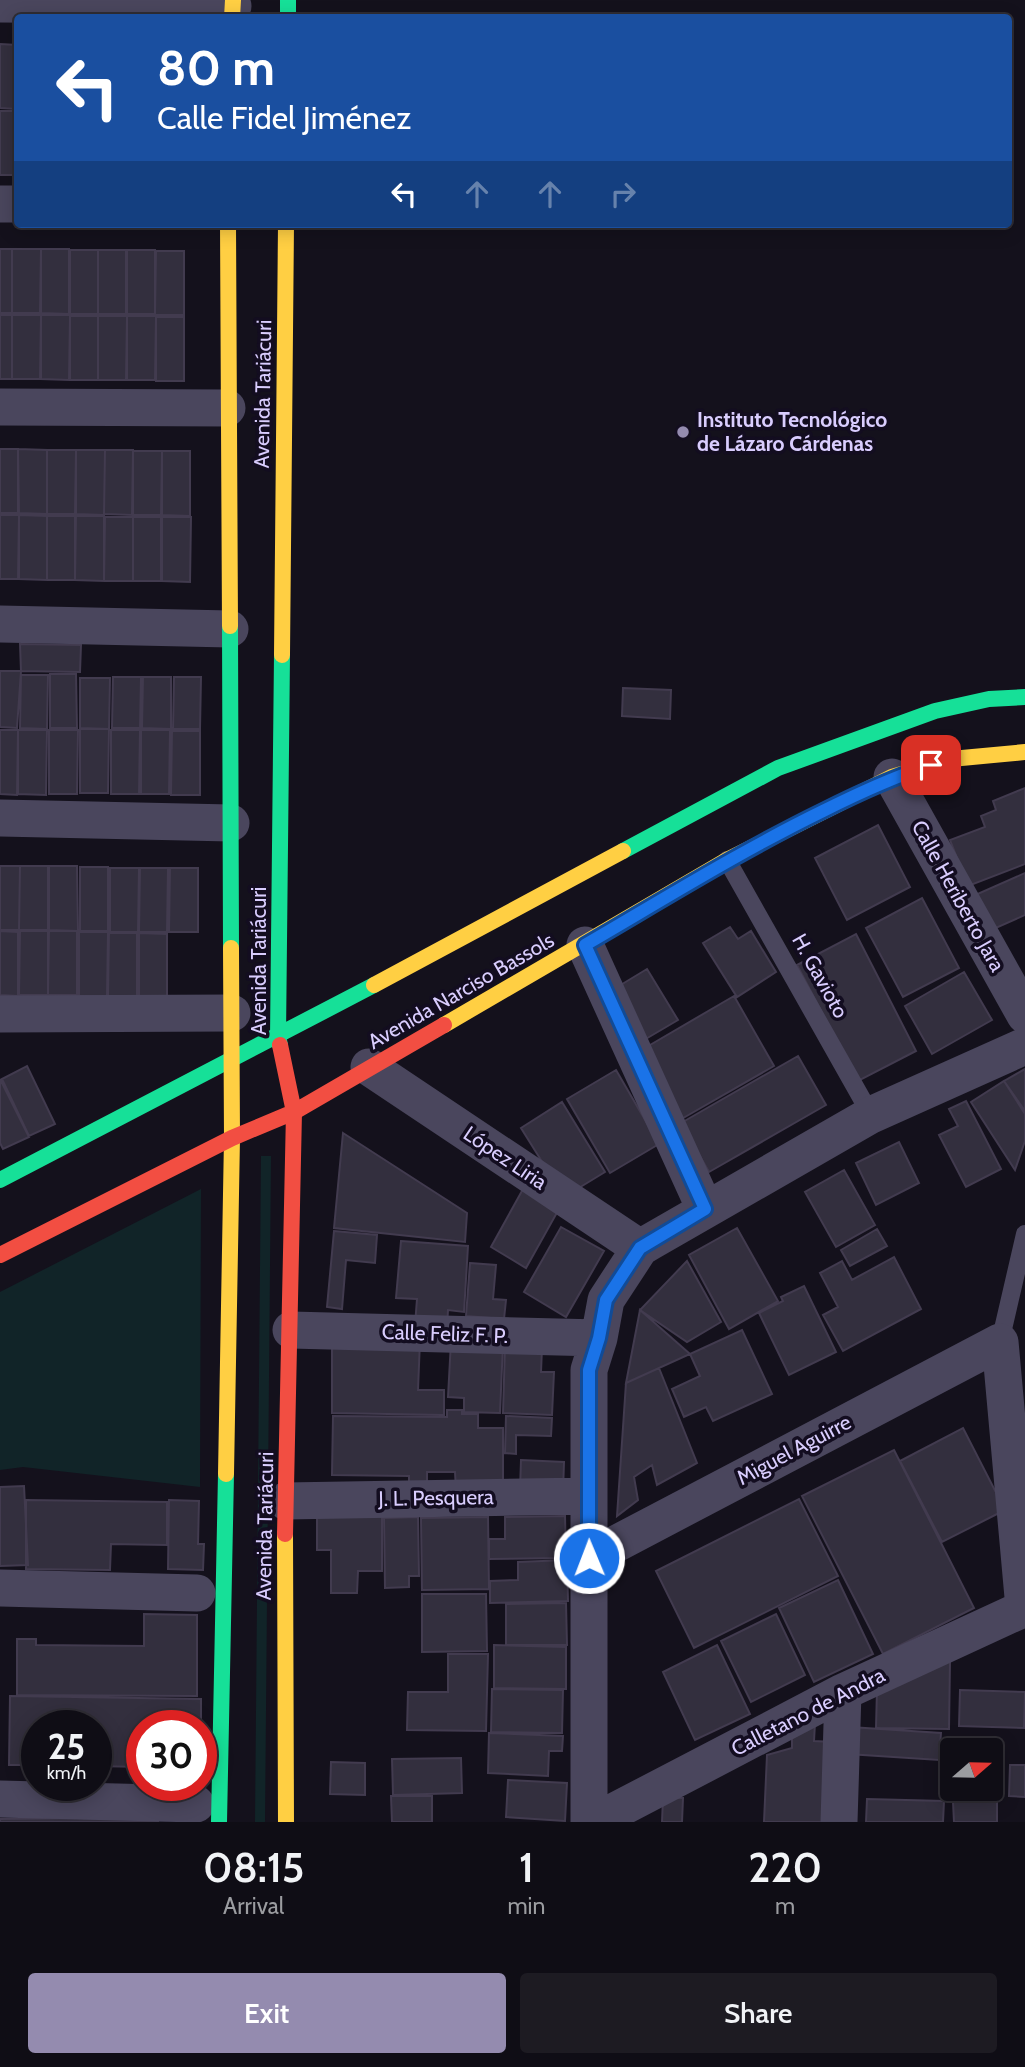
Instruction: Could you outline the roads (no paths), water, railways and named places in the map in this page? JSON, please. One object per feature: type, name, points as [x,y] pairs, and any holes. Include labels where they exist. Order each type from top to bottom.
[{"type":"street","points":[[0,4],[233,8]]},
{"type":"street","name":"Avenida Tariácuri","points":[[207,1813],[232,1138],[228,228]]},
{"type":"street","name":"Avenida Tariácuri","points":[[286,228],[278,1037],[294,1112],[285,1501],[286,1822]]},
{"type":"street","points":[[0,407],[227,408]]},
{"type":"street","points":[[0,624],[230,629]]},
{"type":"street","name":"Avenida Narciso Bassols","points":[[0,1180],[278,1037],[778,768],[935,711],[989,706],[1025,697]]},
{"type":"street","name":"Avenida Narciso Bassols","points":[[0,1255],[232,1138],[294,1112],[727,860],[892,777],[991,747],[1025,751]]},
{"type":"street","name":"Calle Heriberto Jara","points":[[892,777],[1025,1015]]},
{"type":"street","points":[[0,818],[231,823]]},
{"type":"street","points":[[585,945],[705,1209]]},
{"type":"street","points":[[8,1019],[232,1013]]},
{"type":"street","points":[[591,1822],[589,1370],[599,1338],[606,1300],[640,1248],[871,1115],[1025,1046]]},
{"type":"street","name":"López Liria","points":[[369,1067],[640,1248]]},
{"type":"street","name":"Calle Feliz F. P.","points":[[291,1330],[599,1338]]},
{"type":"street","points":[[1000,1342],[1014,1383],[1025,1608]]},
{"type":"street","name":"Miguel Aguirre","points":[[589,1558],[1000,1342]]},
{"type":"street","name":"J. L. Pesquera","points":[[285,1501],[588,1496]]},
{"type":"street","points":[[0,1588],[197,1593]]},
{"type":"street","name":"Calletano de Andra","points":[[591,1822],[843,1692],[1025,1608]]},
{"type":"street","points":[[839,1822],[843,1692]]},
{"type":"street","points":[[0,1799],[207,1813]]},
{"type":"lane","name":"H. Gavioto","points":[[727,860],[871,1115]]},
{"type":"lane","points":[[1000,1342],[1025,1234]]},
{"type":"place","name":"Instituto Tecnológico de Lázaro Cárdenas","points":[[683,432]]}]
